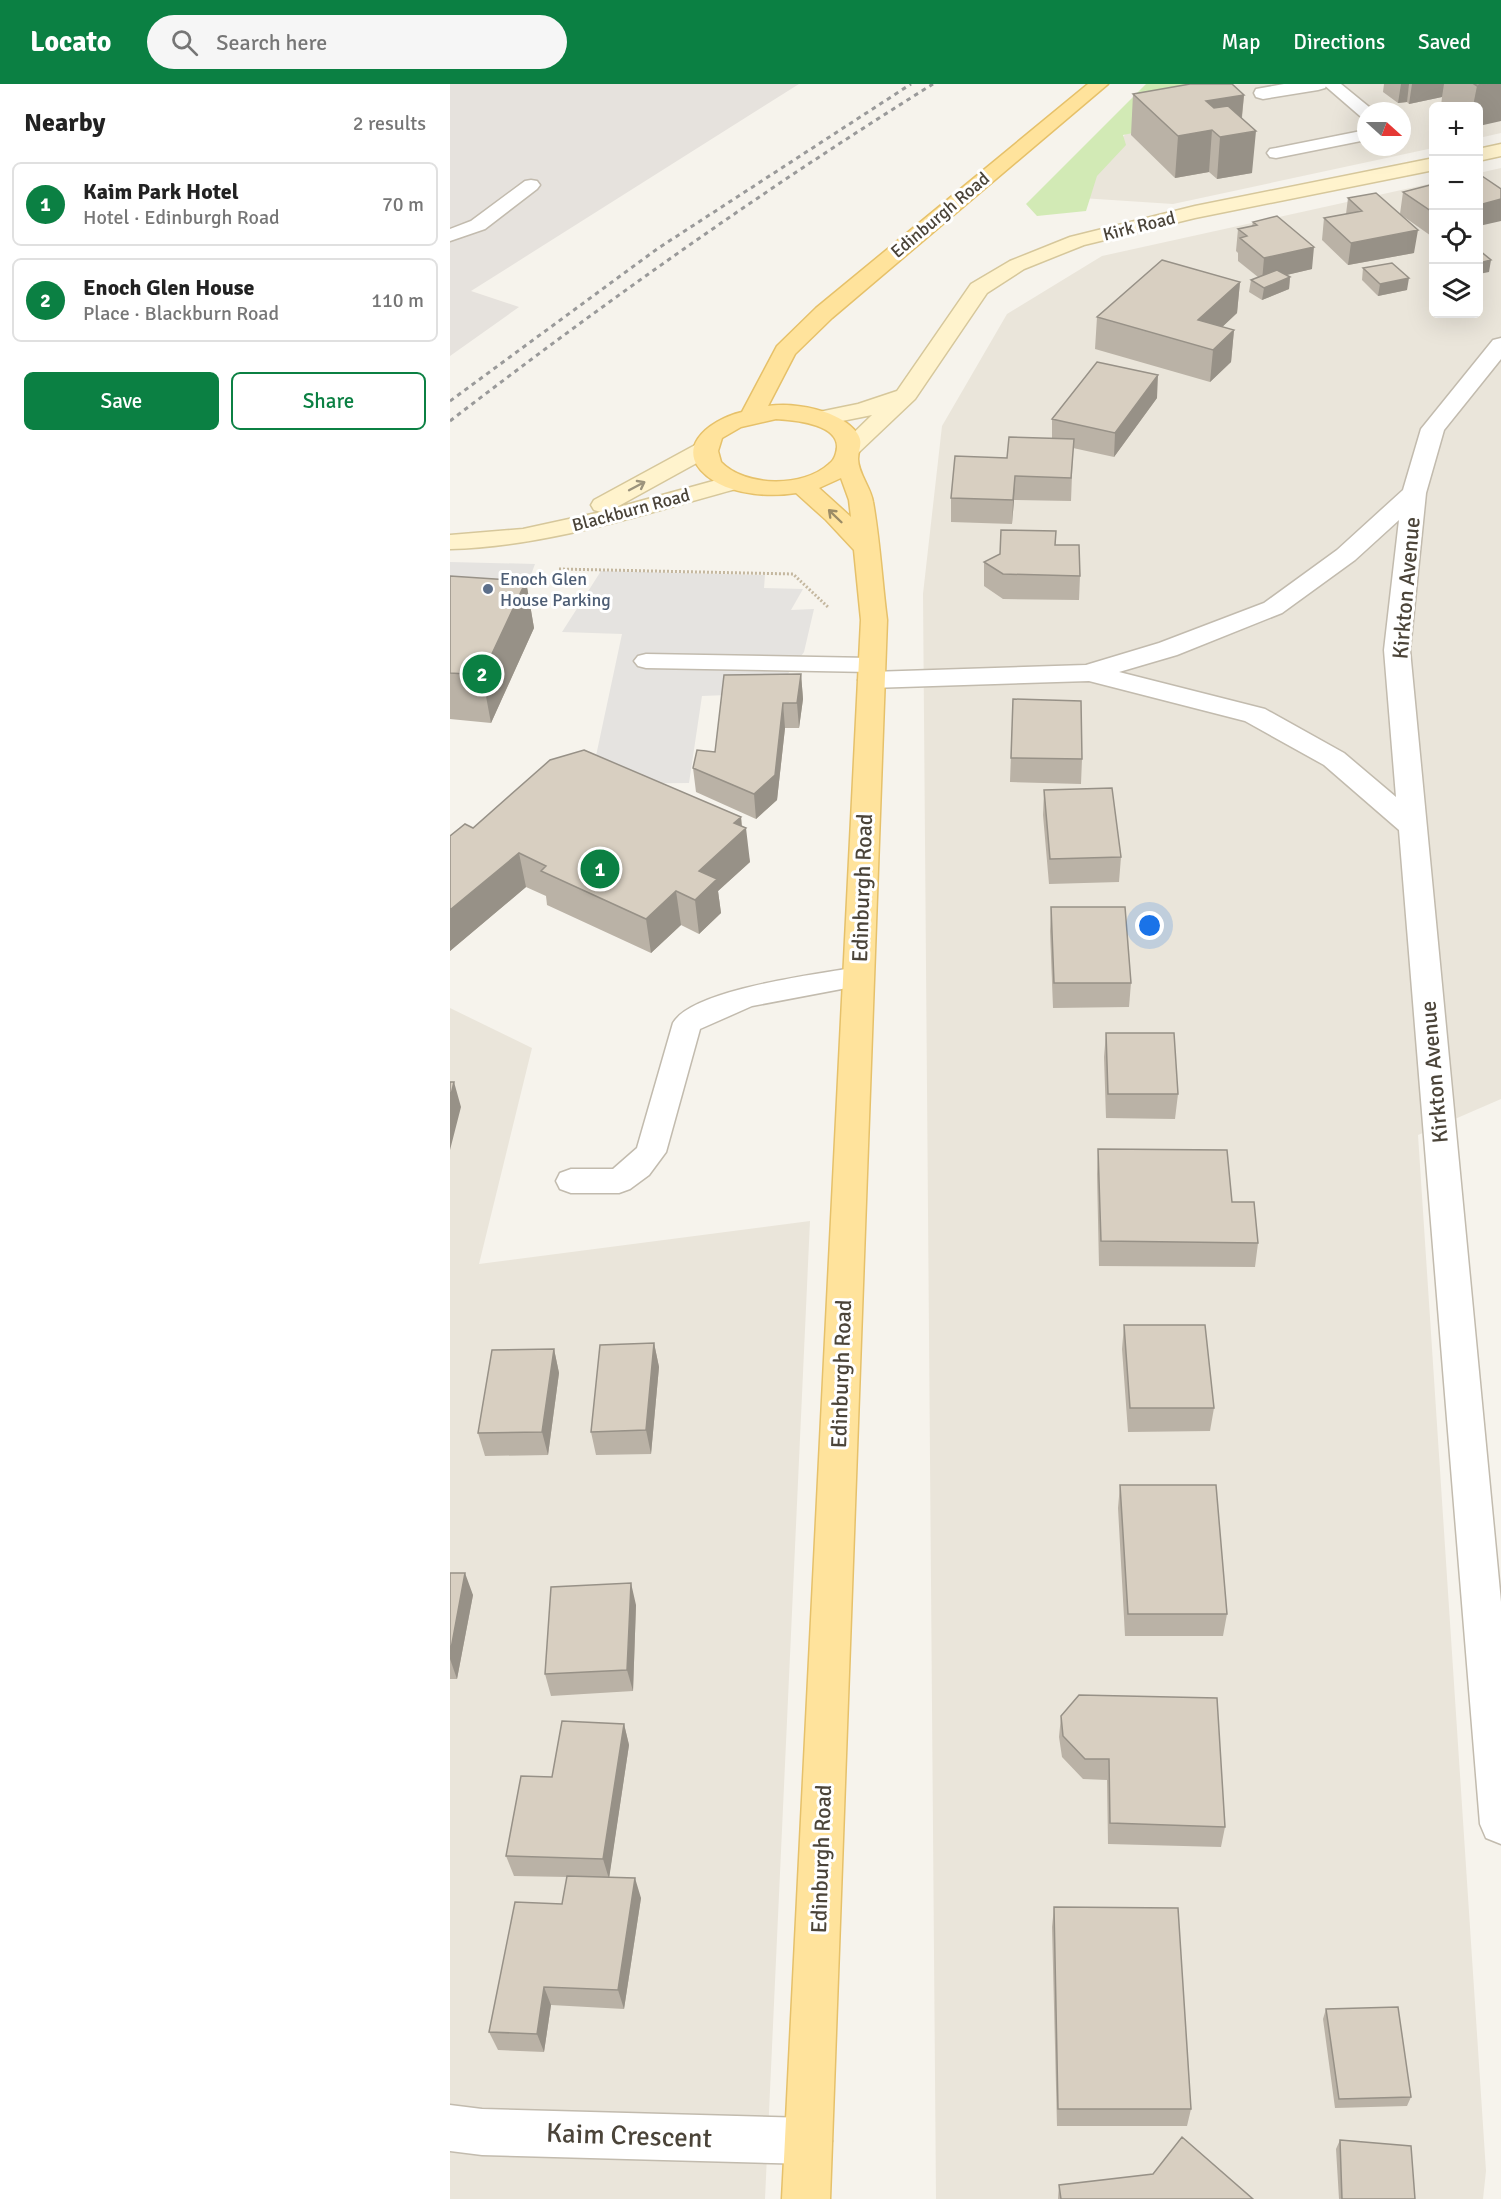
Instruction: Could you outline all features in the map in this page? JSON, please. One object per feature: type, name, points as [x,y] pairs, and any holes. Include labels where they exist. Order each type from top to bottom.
[{"type":"main road","name":"Edinburgh Road","points":[[752,415],[784,351],[824,313],[915,235],[1099,84]]},
{"type":"main road","points":[[1483,154],[1501,150]]},
{"type":"main road","name":"Kirk Road","points":[[848,454],[907,394],[979,289],[1017,265],[1077,242],[1195,212],[1429,165]]},
{"type":"main road","points":[[784,351],[800,402]]},
{"type":"main road","points":[[848,454],[835,471],[820,479],[801,485],[767,488],[735,482],[713,470],[707,460],[705,449],[710,438],[720,429],[752,415],[776,412],[800,402],[863,410],[907,394]]},
{"type":"main road","name":"Edinburgh Road","points":[[800,402],[838,428],[847,437],[848,454],[861,500],[874,620],[806,2199]]},
{"type":"main road","name":"Blackburn Road","points":[[526,536],[593,510],[705,449]]},
{"type":"main road","name":"Blackburn Road","points":[[450,542],[475,542],[526,536],[585,525],[735,482]]},
{"type":"main road","points":[[801,485],[835,515],[867,549]]},
{"type":"street","points":[[1263,93],[1318,84]]},
{"type":"street","name":"Kirkton Avenue","points":[[1501,345],[1433,429],[1414,493],[1397,650],[1501,1824]]},
{"type":"street","points":[[1089,673],[1168,649],[1273,608],[1346,555],[1414,493]]},
{"type":"street","points":[[871,673],[1089,673],[1255,715],[1334,759],[1411,825]]},
{"type":"street","name":"Kaim Crescent","points":[[450,2128],[494,2132],[809,2141]]},
{"type":"lane","points":[[1331,84],[1357,105]]},
{"type":"lane","points":[[1276,153],[1357,137]]},
{"type":"lane","points":[[450,235],[478,225],[531,185]]},
{"type":"lane","points":[[646,661],[871,673]]},
{"type":"lane","points":[[572,1181],[619,1181],[638,1167],[651,1152],[687,1023],[706,1011],[753,996],[858,977]]},
{"type":"path","points":[[559,569],[793,574],[838,617],[874,620]]},
{"type":"shaded area","points":[[450,84],[799,84],[471,291],[519,307],[450,356]]},
{"type":"shaded area","points":[[1173,84],[1501,84],[1501,133],[1483,137],[1483,102],[1429,102],[1429,149],[1411,153],[1411,102],[1357,102],[1357,156],[1396,156],[1173,204],[1066,197]]},
{"type":"shaded area","points":[[1501,168],[1501,1099],[1418,1135],[1486,2171],[1483,2199],[936,2199],[923,594],[942,426],[1007,314],[1102,256],[1429,184],[1429,318],[1483,318],[1483,172]]},
{"type":"shaded area","name":"Enoch Glen House Parking","points":[[450,562],[535,564],[515,618],[450,614]]},
{"type":"shaded area","points":[[601,571],[765,575],[764,588],[803,589],[791,610],[814,609],[804,652],[774,693],[702,696],[689,783],[590,784],[622,634],[562,632]]},
{"type":"shaded area","points":[[450,1008],[532,1048],[479,1264],[810,1221],[765,2199],[450,2199]]},
{"type":"green space","points":[[1146,84],[1193,84],[1153,129],[1123,135],[1126,145],[1097,176],[1086,211],[1037,216],[1026,204]]},
{"type":"building","points":[[1190,84],[1232,84],[1244,95],[1206,101],[1214,108],[1228,106],[1256,131],[1220,137],[1212,130],[1178,136],[1133,94]]},
{"type":"building","points":[[1483,177],[1501,189],[1501,199],[1483,204]]},
{"type":"building","points":[[1429,185],[1429,210],[1403,192]]},
{"type":"building","points":[[1376,193],[1418,230],[1351,243],[1324,218],[1362,211],[1348,198]]},
{"type":"building","points":[[1277,216],[1314,247],[1264,258],[1240,238],[1247,236],[1238,229],[1257,225],[1253,222]]},
{"type":"building","points":[[1483,253],[1491,260],[1483,262]]},
{"type":"building","points":[[1162,260],[1240,282],[1198,320],[1234,330],[1213,350],[1097,317]]},
{"type":"building","points":[[1392,263],[1409,278],[1380,284],[1363,268]]},
{"type":"building","points":[[1277,270],[1290,277],[1264,288],[1251,280]]},
{"type":"building","points":[[1097,362],[1158,375],[1115,433],[1052,419]]},
{"type":"building","points":[[1009,437],[1074,439],[1071,478],[1015,476],[1013,500],[951,498],[955,456],[1007,458]]},
{"type":"building","points":[[1001,530],[1056,531],[1055,545],[1079,545],[1080,576],[1003,574],[984,562],[1000,554]]},
{"type":"building","points":[[450,576],[526,581],[482,675],[450,673]]},
{"type":"building","points":[[801,674],[797,703],[783,703],[775,775],[754,794],[693,768],[697,750],[715,752],[724,675]]},
{"type":"building","points":[[1013,699],[1081,701],[1082,759],[1011,758]]},
{"type":"building","points":[[584,750],[741,817],[734,823],[746,828],[699,871],[717,879],[695,900],[676,891],[646,919],[541,871],[546,866],[519,853],[450,910],[450,836],[465,824],[473,828],[550,760]]},
{"type":"building","points":[[1112,788],[1121,857],[1050,859],[1044,790]]},
{"type":"building","points":[[1051,907],[1125,907],[1131,983],[1054,983]]},
{"type":"building","points":[[1106,1033],[1174,1033],[1178,1094],[1108,1094]]},
{"type":"building","points":[[450,1082],[454,1082],[450,1099]]},
{"type":"building","points":[[1098,1149],[1227,1150],[1232,1202],[1254,1202],[1258,1243],[1101,1241]]},
{"type":"building","points":[[1124,1325],[1205,1325],[1214,1408],[1130,1408]]},
{"type":"building","points":[[654,1343],[646,1430],[591,1432],[600,1345]]},
{"type":"building","points":[[554,1349],[542,1432],[478,1433],[492,1350]]},
{"type":"building","points":[[1120,1485],[1216,1485],[1227,1614],[1128,1614]]},
{"type":"building","points":[[450,1573],[465,1573],[450,1654]]},
{"type":"building","points":[[631,1583],[627,1670],[545,1674],[551,1587]]},
{"type":"building","points":[[1079,1695],[1217,1698],[1225,1827],[1110,1823],[1109,1759],[1085,1759],[1063,1736],[1061,1716]]},
{"type":"building","points":[[562,1721],[624,1724],[603,1859],[506,1856],[521,1776],[552,1777]]},
{"type":"building","points":[[567,1876],[635,1878],[618,1990],[544,1987],[537,2034],[489,2032],[515,1902],[562,1904]]},
{"type":"building","points":[[1054,1907],[1178,1908],[1191,2109],[1058,2109]]},
{"type":"building","points":[[1398,2007],[1411,2097],[1339,2099],[1326,2009]]},
{"type":"building","points":[[1182,2137],[1253,2199],[1061,2199],[1059,2185],[1153,2174]]},
{"type":"building","points":[[1340,2140],[1411,2146],[1415,2199],[1342,2199]]},
{"type":"railway","points":[[450,401],[657,249],[911,84]]},
{"type":"railway","points":[[450,421],[687,246],[933,84]]},
{"type":"place","name":"Enoch Glen House Parking","points":[[488,589]]},
{"type":"place","name":"Enoch Glen House","points":[[482,674]]},
{"type":"place","name":"Kaim Park Hotel","points":[[600,869]]}]
